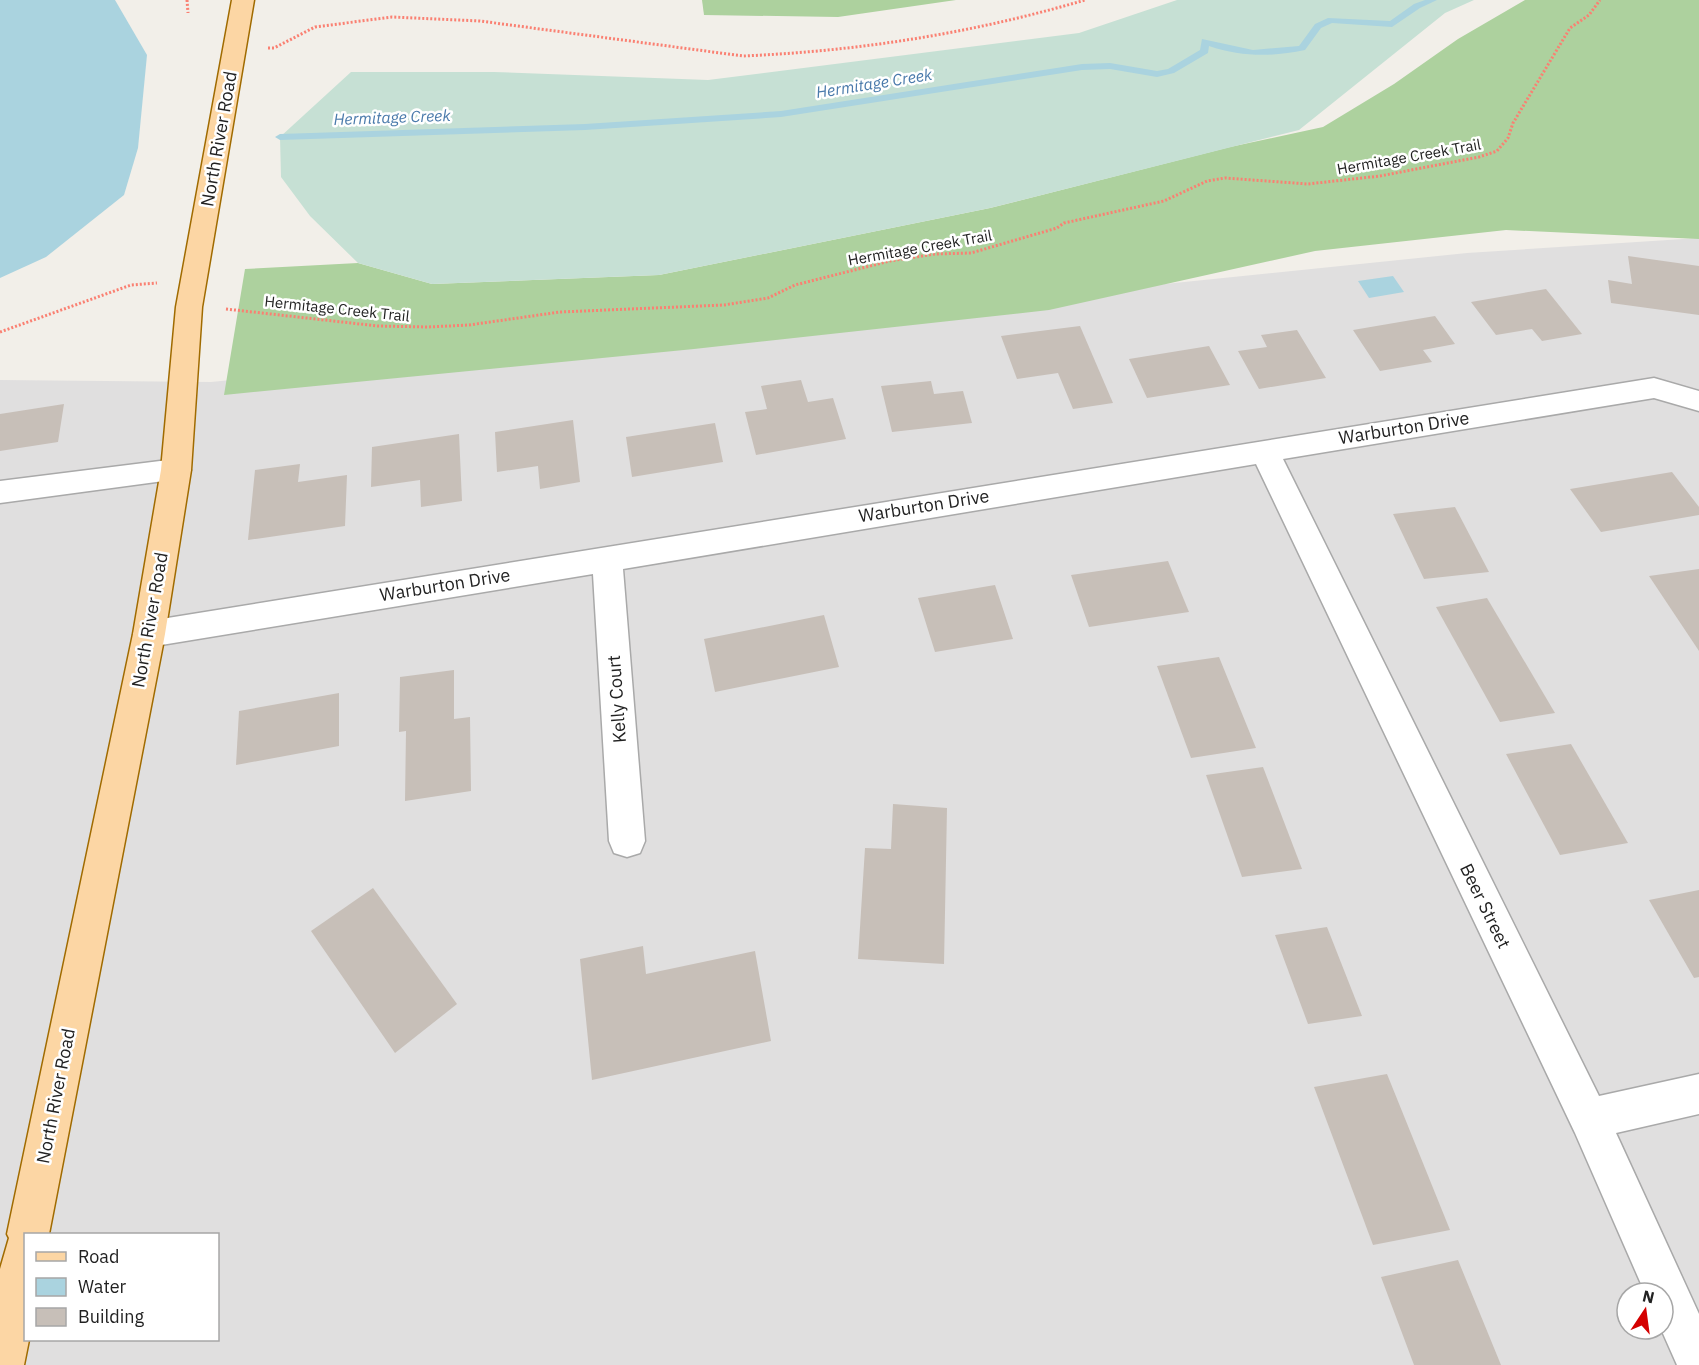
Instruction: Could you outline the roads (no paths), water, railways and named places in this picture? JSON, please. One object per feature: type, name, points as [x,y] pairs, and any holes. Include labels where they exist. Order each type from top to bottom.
[{"type":"main road","name":"North River Road","points":[[28,1233],[149,634],[176,470],[192,294],[243,0]]},
{"type":"main road","points":[[2,1365],[24,1258]]},
{"type":"street","name":"Warburton Drive","points":[[149,634],[1654,388],[1699,400]]},
{"type":"street","name":"Beer Street","points":[[1263,451],[1589,1119],[1699,1364]]},
{"type":"street","points":[[0,492],[176,470]]},
{"type":"street","name":"Kelly Court","points":[[607,558],[627,841]]},
{"type":"street","points":[[1589,1119],[1699,1094]]},
{"type":"water","points":[[0,0],[115,0],[147,55],[138,148],[124,195],[46,257],[0,278]]},
{"type":"water","points":[[1393,276],[1404,292],[1369,298],[1358,281]]},
{"type":"waterway","name":"Hermitage Creek","points":[[280,137],[585,127],[781,114],[1082,67],[1110,66],[1157,74],[1171,71],[1205,51],[1205,41],[1232,50],[1253,53],[1302,48],[1318,26],[1331,20],[1392,24],[1417,6],[1433,0]]}]
